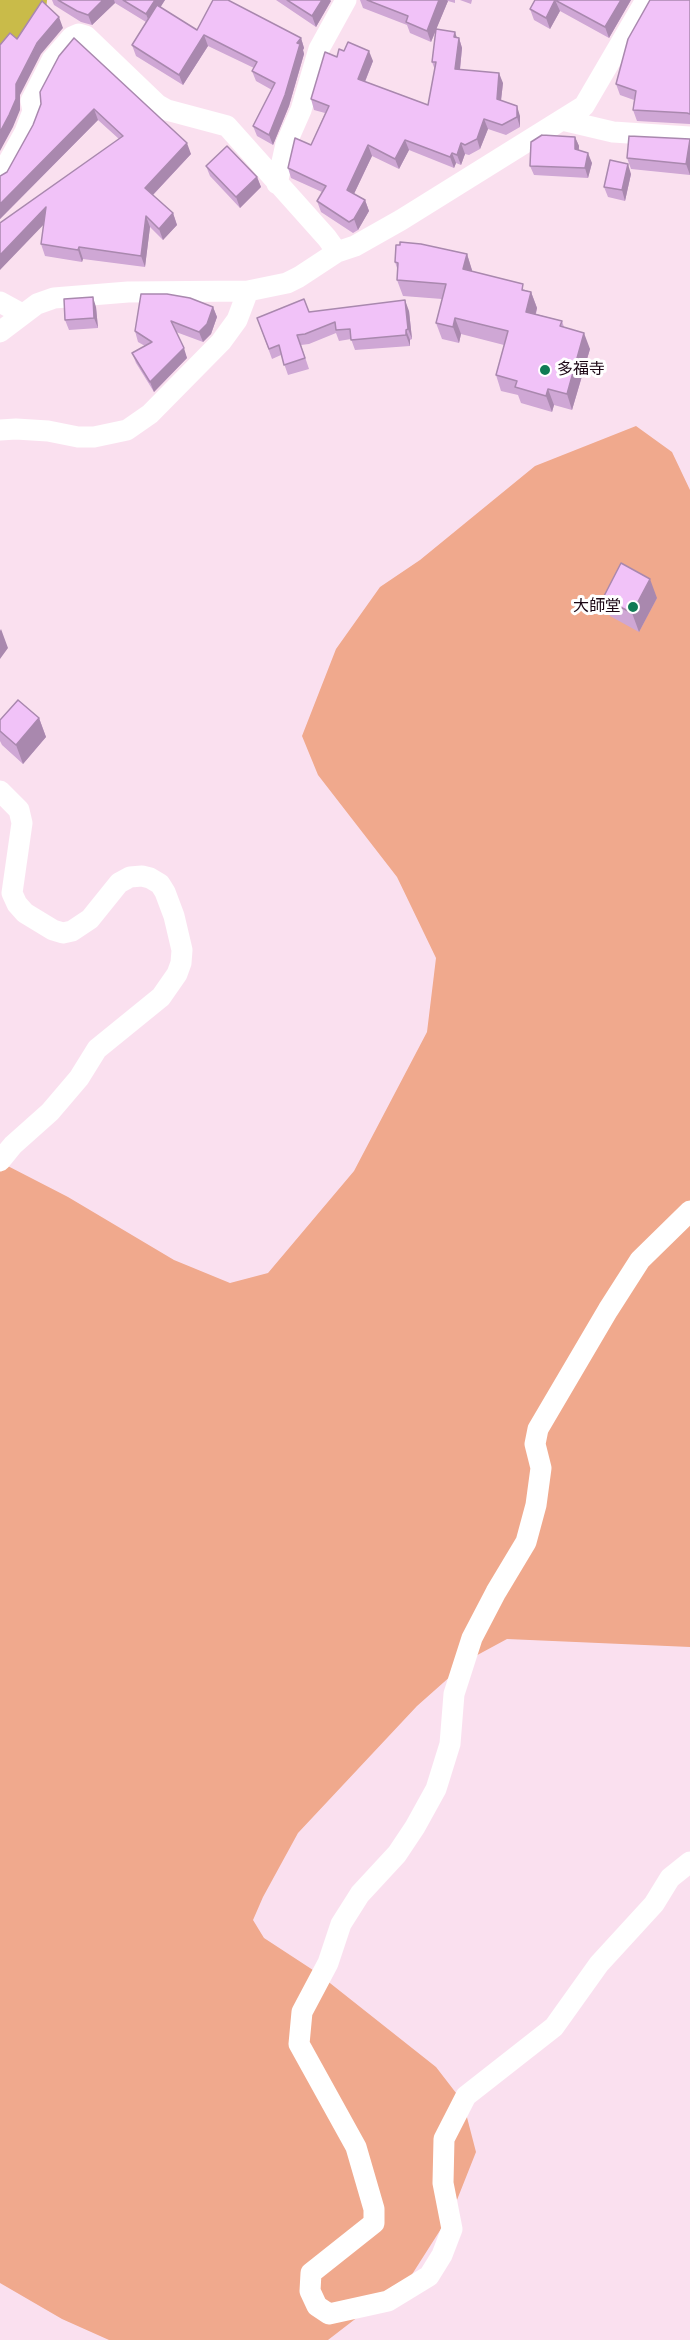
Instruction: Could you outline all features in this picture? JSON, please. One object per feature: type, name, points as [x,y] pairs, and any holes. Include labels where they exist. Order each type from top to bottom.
[{"type":"street","points":[[277,184],[286,144],[301,110],[319,49],[346,0]]},
{"type":"street","points":[[0,332],[37,304],[70,295],[248,291],[287,283],[337,252],[355,246],[401,220],[584,106],[646,0]]},
{"type":"street","points":[[0,177],[25,132],[33,111],[31,101],[52,60],[72,37],[79,34],[86,36],[158,105],[167,110],[218,122],[236,133],[337,252]]},
{"type":"street","points":[[562,120],[613,132],[690,137]]},
{"type":"street","points":[[0,430],[48,431],[78,437],[94,437],[127,430],[150,414],[221,342],[237,320],[248,291]]},
{"type":"street","points":[[0,302],[22,314]]},
{"type":"street","points":[[0,791],[19,810],[22,823],[12,893],[17,904],[25,913],[53,930],[63,933],[72,931],[81,927],[98,911],[119,883],[130,877],[150,878],[160,884],[165,892],[182,950],[177,975],[161,997],[97,1049],[79,1078],[56,1106],[13,1145],[0,1161]]},
{"type":"street","points":[[690,1212],[640,1260],[538,1429],[535,1444],[541,1468],[536,1505],[526,1542],[472,1638],[454,1694],[450,1744],[436,1788],[397,1854],[360,1894],[341,1924],[328,1963],[302,2012],[299,2044],[356,2148],[374,2209],[374,2223],[311,2273],[310,2291],[317,2306],[329,2314],[388,2301],[429,2276],[442,2255],[452,2229],[443,2183],[444,2139],[466,2096],[554,2027],[599,1964],[654,1904],[670,1878],[690,1862]]},
{"type":"shaded area","points":[[636,426],[672,452],[690,490],[690,1647],[507,1639],[470,1659],[417,1706],[298,1833],[263,1897],[253,1920],[264,1938],[316,1972],[436,2067],[463,2102],[476,2152],[453,2210],[411,2276],[328,2340],[109,2340],[62,2319],[0,2283],[0,1162],[68,1197],[174,1260],[230,1283],[268,1273],[354,1171],[427,1032],[436,958],[397,877],[318,775],[302,736],[336,649],[380,587],[420,560],[535,466]]},
{"type":"building","points":[[58,0],[103,0],[88,15]]},
{"type":"building","points":[[123,0],[155,0],[146,14]]},
{"type":"building","points":[[213,0],[228,0],[301,38],[297,43],[300,44],[285,95],[269,135],[253,126],[275,83],[252,71],[257,62],[204,35],[179,75],[132,45],[157,5],[197,30]]},
{"type":"building","points":[[287,0],[322,0],[312,16]]},
{"type":"building","points":[[367,0],[439,0],[427,31],[406,22],[408,16]]},
{"type":"building","points":[[535,0],[555,0],[546,18],[530,9]]},
{"type":"building","points":[[555,0],[621,0],[605,27]]},
{"type":"building","points":[[650,0],[690,0],[690,114],[633,110],[636,91],[616,84],[628,39]]},
{"type":"building","points":[[42,1],[59,17],[37,43],[16,84],[16,99],[0,132],[0,45],[10,33],[17,39]]},
{"type":"building","points":[[436,29],[455,32],[454,37],[459,38],[455,69],[499,73],[497,99],[517,106],[517,117],[502,125],[484,119],[477,139],[465,145],[461,143],[457,155],[452,153],[450,157],[405,140],[395,159],[368,145],[347,190],[365,200],[354,219],[349,222],[317,201],[326,186],[288,168],[295,138],[311,145],[329,106],[311,99],[325,52],[337,57],[339,49],[344,51],[348,42],[369,51],[358,79],[428,105],[436,62],[432,62]]},
{"type":"building","points":[[74,38],[187,143],[145,188],[173,213],[159,229],[146,216],[141,256],[41,244],[46,207],[0,255],[0,223],[123,136],[94,109],[0,204],[0,176],[7,172],[33,125],[41,104],[40,92],[59,56]]},
{"type":"building","points":[[542,135],[575,137],[575,149],[588,153],[585,168],[530,166],[531,142]]},
{"type":"building","points":[[629,136],[690,139],[686,164],[627,158]]},
{"type":"building","points":[[227,146],[257,177],[236,197],[206,166]]},
{"type":"building","points":[[610,160],[628,164],[622,190],[604,187]]},
{"type":"building","points":[[400,242],[467,254],[463,269],[523,284],[522,290],[531,292],[526,312],[562,321],[560,326],[584,333],[567,394],[548,389],[546,396],[515,387],[517,381],[496,375],[508,331],[455,318],[453,327],[436,323],[446,284],[397,280],[396,245],[400,245]]},
{"type":"building","points":[[141,294],[167,294],[190,298],[213,307],[207,324],[199,332],[171,321],[184,348],[150,382],[132,353],[152,342],[135,331]]},
{"type":"building","points":[[93,297],[94,318],[65,320],[64,299]]},
{"type":"building","points":[[304,299],[309,312],[405,300],[408,329],[406,335],[351,340],[350,329],[336,330],[335,322],[297,335],[305,358],[284,365],[279,345],[269,349],[257,318]]},
{"type":"building","points":[[621,563],[650,579],[632,613],[603,598]]},
{"type":"building","points":[[18,700],[39,718],[16,745],[0,731],[0,720]]},
{"type":"waterway","points":[[0,26],[26,0]]},
{"type":"place","name":"多福寺","points":[[545,370]]},
{"type":"place","name":"大師堂","points":[[633,607]]}]
